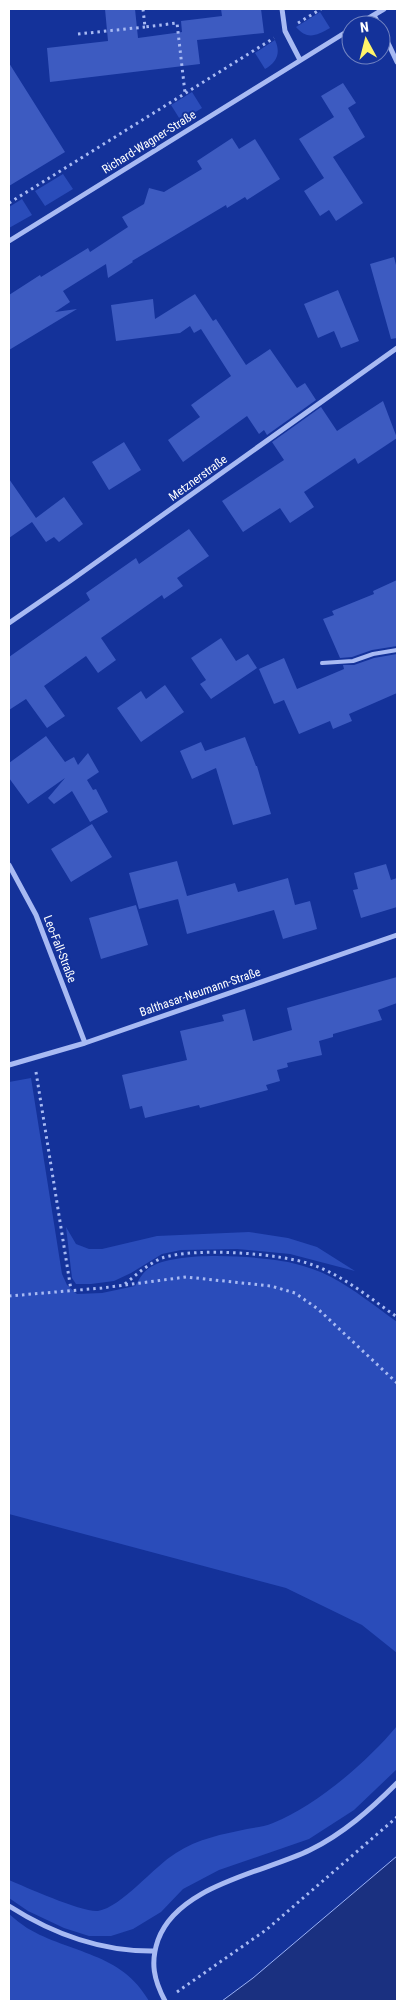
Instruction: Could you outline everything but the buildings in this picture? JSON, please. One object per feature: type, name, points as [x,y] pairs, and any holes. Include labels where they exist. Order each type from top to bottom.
[{"type":"street","points":[[282,9],[285,31],[300,60]]},
{"type":"street","points":[[374,15],[384,9]]},
{"type":"street","name":"Richard-Wagner-Straße","points":[[9,241],[341,35]]},
{"type":"street","points":[[391,50],[397,62]]},
{"type":"street","name":"Metznerstraße","points":[[9,622],[70,581],[397,348]]},
{"type":"street","name":"Leo-Fall-Straße","points":[[9,865],[36,915],[85,1043]]},
{"type":"street","name":"Balthasar-Neumann-Straße","points":[[9,1064],[33,1059],[85,1043],[397,935]]},
{"type":"street","points":[[165,2001],[154,1976],[153,1961],[154,1951],[162,1931],[172,1915],[205,1892],[278,1864],[319,1845],[340,1832],[397,1783]]},
{"type":"street","points":[[9,1906],[25,1917],[82,1942],[134,1952],[154,1951]]},
{"type":"lane","points":[[322,663],[353,661],[373,654],[397,650]]},
{"type":"path","points":[[143,9],[145,27]]},
{"type":"path","points":[[9,202],[321,9]]},
{"type":"path","points":[[78,34],[178,23],[185,93]]},
{"type":"path","points":[[33,1059],[71,1290]]},
{"type":"path","points":[[124,1284],[148,1265],[163,1258],[181,1254],[237,1253],[289,1258],[314,1265],[336,1276],[397,1317]]},
{"type":"path","points":[[9,1296],[102,1288],[186,1277],[201,1277],[271,1286],[294,1293],[318,1309],[397,1383]]},
{"type":"path","points":[[165,2001],[266,1930],[397,1816]]},
{"type":"shaded area","points":[[320,12],[330,28],[320,33],[308,35],[296,27]]},
{"type":"shaded area","points":[[275,40],[278,49],[277,57],[265,69],[255,53]]},
{"type":"shaded area","points":[[192,92],[202,108],[181,121],[171,105]]},
{"type":"shaded area","points":[[63,174],[73,189],[45,206],[35,191]]},
{"type":"shaded area","points":[[22,199],[32,215],[9,228],[9,207]]},
{"type":"shaded area","points":[[31,1078],[62,1274],[67,1285],[77,1294],[102,1293],[135,1286],[149,1268],[161,1262],[217,1256],[257,1258],[293,1263],[326,1274],[397,1322],[397,1653],[362,1625],[286,1588],[9,1514],[9,1082]]},
{"type":"shaded area","points":[[66,1227],[76,1244],[89,1249],[102,1249],[157,1236],[249,1232],[288,1238],[317,1247],[355,1271],[290,1254],[237,1249],[181,1250],[162,1254],[114,1281],[76,1284],[72,1278]]},
{"type":"shaded area","points":[[397,1726],[397,1769],[354,1810],[309,1839],[219,1870],[183,1889],[161,1912],[133,1929],[111,1936],[89,1936],[64,1928],[28,1911],[9,1898],[9,1880],[80,1908],[98,1911],[107,1908],[127,1895],[167,1859],[184,1848],[210,1838],[270,1824],[306,1806],[356,1768]]},
{"type":"shaded area","points":[[397,1856],[397,2001],[222,2001],[253,1978]]},
{"type":"shaded area","points":[[9,1914],[27,1928],[44,1937],[110,1963],[138,1985],[149,2001],[9,2001]]}]
